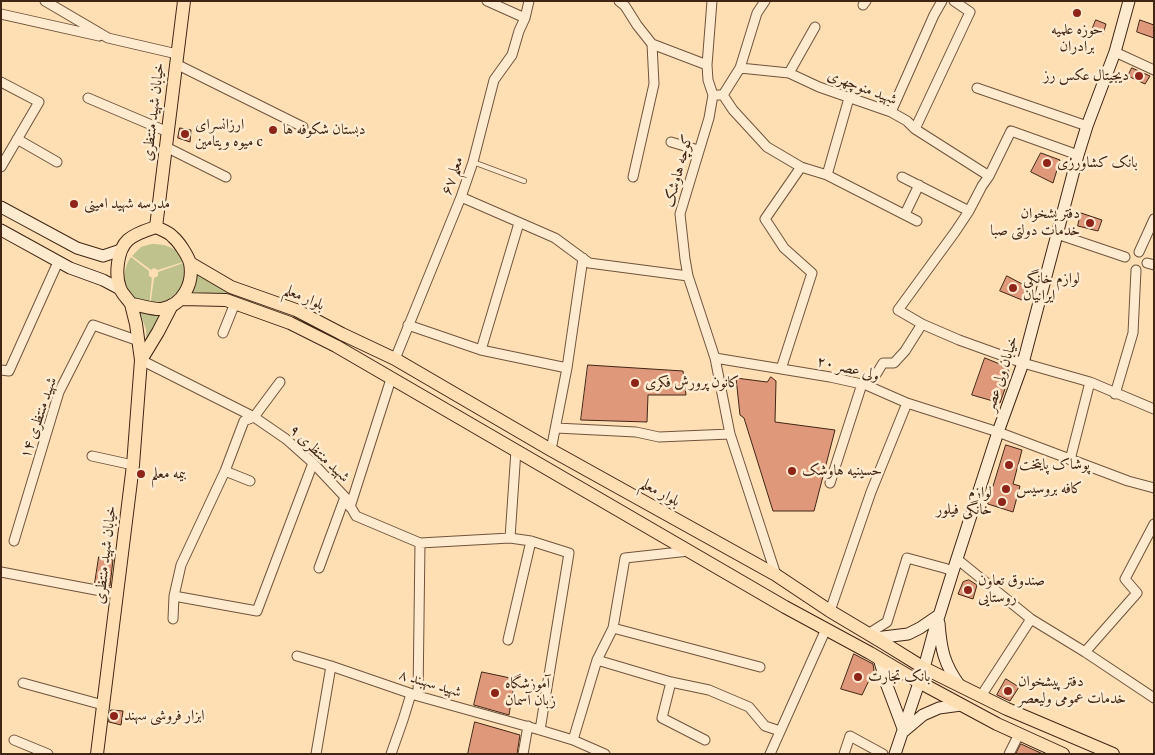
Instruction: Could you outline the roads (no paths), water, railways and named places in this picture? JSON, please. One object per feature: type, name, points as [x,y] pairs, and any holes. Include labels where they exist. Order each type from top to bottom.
[{"type":"main road","name":"خیابان شهید منتظری","points":[[156,227],[184,1]]},
{"type":"main road","name":"خیابان ولی عصر","points":[[896,754],[998,432],[1023,363],[1078,155],[1115,52],[1129,1]]},
{"type":"main road","points":[[1,207],[77,248],[103,256],[121,250]]},
{"type":"main road","points":[[120,289],[117,269],[121,250],[127,240],[140,232],[156,227],[172,235],[190,262],[190,280],[187,290],[177,302],[141,360]]},
{"type":"main road","points":[[1,230],[70,268],[103,280],[120,289],[131,304],[152,309],[162,308],[177,302]]},
{"type":"main road","name":"بلوار معلم","points":[[190,262],[231,287],[296,310],[395,359],[551,450],[776,575],[830,611],[924,668],[1007,709],[1113,754]]},
{"type":"main road","name":"بلوار معلم","points":[[177,302],[226,300],[290,322],[336,346],[785,607],[919,682],[997,724],[1063,754]]},
{"type":"main road","name":"خیابان شهید منتظری","points":[[97,754],[134,465],[141,360],[131,304]]},
{"type":"main road","points":[[960,686],[944,659],[939,615],[908,634],[875,638],[882,650],[877,657],[904,731],[923,715],[939,708],[961,705]]},
{"type":"main road","points":[[997,724],[995,721],[997,714],[1007,709]]},
{"type":"street","points":[[45,1],[108,38]]},
{"type":"street","points":[[487,1],[525,18]]},
{"type":"street","name":"معلم ۶۷","points":[[395,359],[461,197],[473,162],[494,80],[512,55],[529,1]]},
{"type":"street","points":[[618,1],[625,6],[652,44],[706,65]]},
{"type":"street","name":"کوچه هاوشک","points":[[712,1],[706,65],[708,80],[713,94],[708,118],[680,214],[688,276],[715,358],[730,434],[776,575]]},
{"type":"street","points":[[723,95],[740,68],[757,13],[765,1]]},
{"type":"street","points":[[891,112],[942,1]]},
{"type":"street","points":[[915,128],[970,12],[954,1]]},
{"type":"street","points":[[1,14],[108,38],[176,59],[303,128]]},
{"type":"street","points":[[789,73],[815,27]]},
{"type":"street","points":[[633,177],[654,84],[652,44]]},
{"type":"street","points":[[1115,52],[1154,70]]},
{"type":"street","name":"شهید منوچهری","points":[[740,68],[789,73],[849,98],[891,112],[989,176]]},
{"type":"street","points":[[1,82],[39,102],[1,167]]},
{"type":"street","points":[[977,88],[1087,126]]},
{"type":"street","points":[[713,94],[723,95]]},
{"type":"street","points":[[723,95],[733,110],[767,147],[801,167],[827,175],[917,221]]},
{"type":"street","points":[[88,98],[168,132]]},
{"type":"street","points":[[827,175],[849,98]]},
{"type":"street","points":[[1078,155],[1011,131],[969,211],[898,310],[922,324],[959,340],[1023,363],[1090,382],[1154,409]]},
{"type":"street","points":[[17,139],[57,162]]},
{"type":"street","points":[[671,142],[698,150]]},
{"type":"street","points":[[166,147],[226,177]]},
{"type":"street","points":[[781,369],[812,273],[784,248],[766,219],[801,167]]},
{"type":"street","points":[[902,177],[969,211]]},
{"type":"street","points":[[905,214],[919,185]]},
{"type":"street","points":[[461,197],[555,238],[589,262],[688,276]]},
{"type":"street","points":[[1139,252],[1154,219]]},
{"type":"street","points":[[481,350],[519,223]]},
{"type":"street","points":[[1057,234],[1125,257]]},
{"type":"street","points":[[551,450],[567,368],[583,258]]},
{"type":"street","points":[[1,370],[9,371],[58,262]]},
{"type":"street","points":[[1115,394],[1133,333],[1136,270]]},
{"type":"street","points":[[224,333],[235,303]]},
{"type":"street","points":[[830,483],[866,385],[883,363],[894,363],[905,351],[922,324]]},
{"type":"street","name":"شهید منتظری ۱۴","points":[[14,541],[59,392],[93,325],[139,341]]},
{"type":"street","points":[[408,326],[481,350],[567,368]]},
{"type":"street","name":"ولی عصر ۲۰","points":[[715,358],[830,376],[866,385],[906,403],[998,432],[1128,481],[1154,488]]},
{"type":"street","name":"شهید منتظری ۹","points":[[141,360],[254,418],[286,439],[313,463],[345,497],[356,516],[420,543]]},
{"type":"street","points":[[350,507],[391,379]]},
{"type":"street","points":[[173,619],[174,596],[181,565],[244,422],[254,418],[280,382]]},
{"type":"street","points":[[1070,460],[1090,382]]},
{"type":"street","points":[[830,611],[871,492],[906,403]]},
{"type":"street","points":[[556,428],[636,432],[659,437],[730,434]]},
{"type":"street","points":[[510,538],[516,450]]},
{"type":"street","points":[[92,456],[134,465]]},
{"type":"street","points":[[174,596],[257,611],[313,463]]},
{"type":"street","points":[[224,471],[250,481]]},
{"type":"street","points":[[319,568],[345,497]]},
{"type":"street","points":[[1085,652],[1137,593],[1125,579],[1154,524]]},
{"type":"street","points":[[391,754],[414,695],[420,543],[510,538],[531,541],[569,553],[540,730]]},
{"type":"street","points":[[508,640],[531,541]]},
{"type":"street","points":[[573,740],[597,660],[613,628],[625,558],[689,551]]},
{"type":"street","points":[[875,638],[887,622],[907,558],[953,571]]},
{"type":"street","points":[[957,559],[1032,620],[1085,652],[1154,698]]},
{"type":"street","points":[[1,572],[117,594]]},
{"type":"street","points":[[981,696],[1006,656],[1032,620]]},
{"type":"street","points":[[613,628],[760,667]]},
{"type":"street","points":[[770,754],[826,629]]},
{"type":"street","name":"شهید سهبند ۸","points":[[297,656],[414,695],[573,740],[605,754]]},
{"type":"street","points":[[597,660],[671,682],[709,690],[749,707],[765,726],[780,731]]},
{"type":"street","points":[[316,754],[331,666]]},
{"type":"street","points":[[671,682],[662,718],[705,740]]},
{"type":"street","points":[[23,683],[103,705]]},
{"type":"street","points":[[523,754],[528,726]]},
{"type":"street","points":[[1009,754],[1019,734]]},
{"type":"street","points":[[844,754],[850,736],[883,754]]},
{"type":"street","points":[[14,740],[48,754]]},
{"type":"lane","points":[[473,162],[524,181]]},
{"type":"place","name":"حوزه علمیه برادران","points":[[1077,13]]},
{"type":"place","name":"دیجیتال عکس رز","points":[[1139,76]]},
{"type":"place","name":"دبستان شکوفه ها","points":[[273,130]]},
{"type":"place","name":"ارزانسرای میوه ویتامین c","points":[[185,134]]},
{"type":"place","name":"بانک کشاورزی","points":[[1047,163]]},
{"type":"place","name":"مدرسه شهید امینی","points":[[74,204]]},
{"type":"place","name":"دفتر یشخوان خدمات دولتی صبا","points":[[1090,223]]},
{"type":"place","name":"لوازم خانگی ایرانیان","points":[[1013,288]]},
{"type":"place","name":"کانون پرورش فکری","points":[[635,383]]},
{"type":"place","name":"پوشاک پایتخت","points":[[1009,465]]},
{"type":"place","name":"حسینیه هاوشک","points":[[792,471]]},
{"type":"place","name":"بیمه معلم","points":[[141,474]]},
{"type":"place","name":"کافه بروسیس","points":[[1006,489]]},
{"type":"place","name":"لوازم خانگی فیلور","points":[[1002,502]]},
{"type":"place","name":"صندوق تعاون روستایی","points":[[968,590]]},
{"type":"place","name":"بانک تجارت","points":[[858,677]]},
{"type":"place","name":"دفتر پیشخوان خدمات عمومی ولیعصر","points":[[1008,691]]},
{"type":"place","name":"آموزشگاه زبان آسمان","points":[[495,693]]},
{"type":"place","name":"ابزار فروشی سهند","points":[[114,716]]}]
